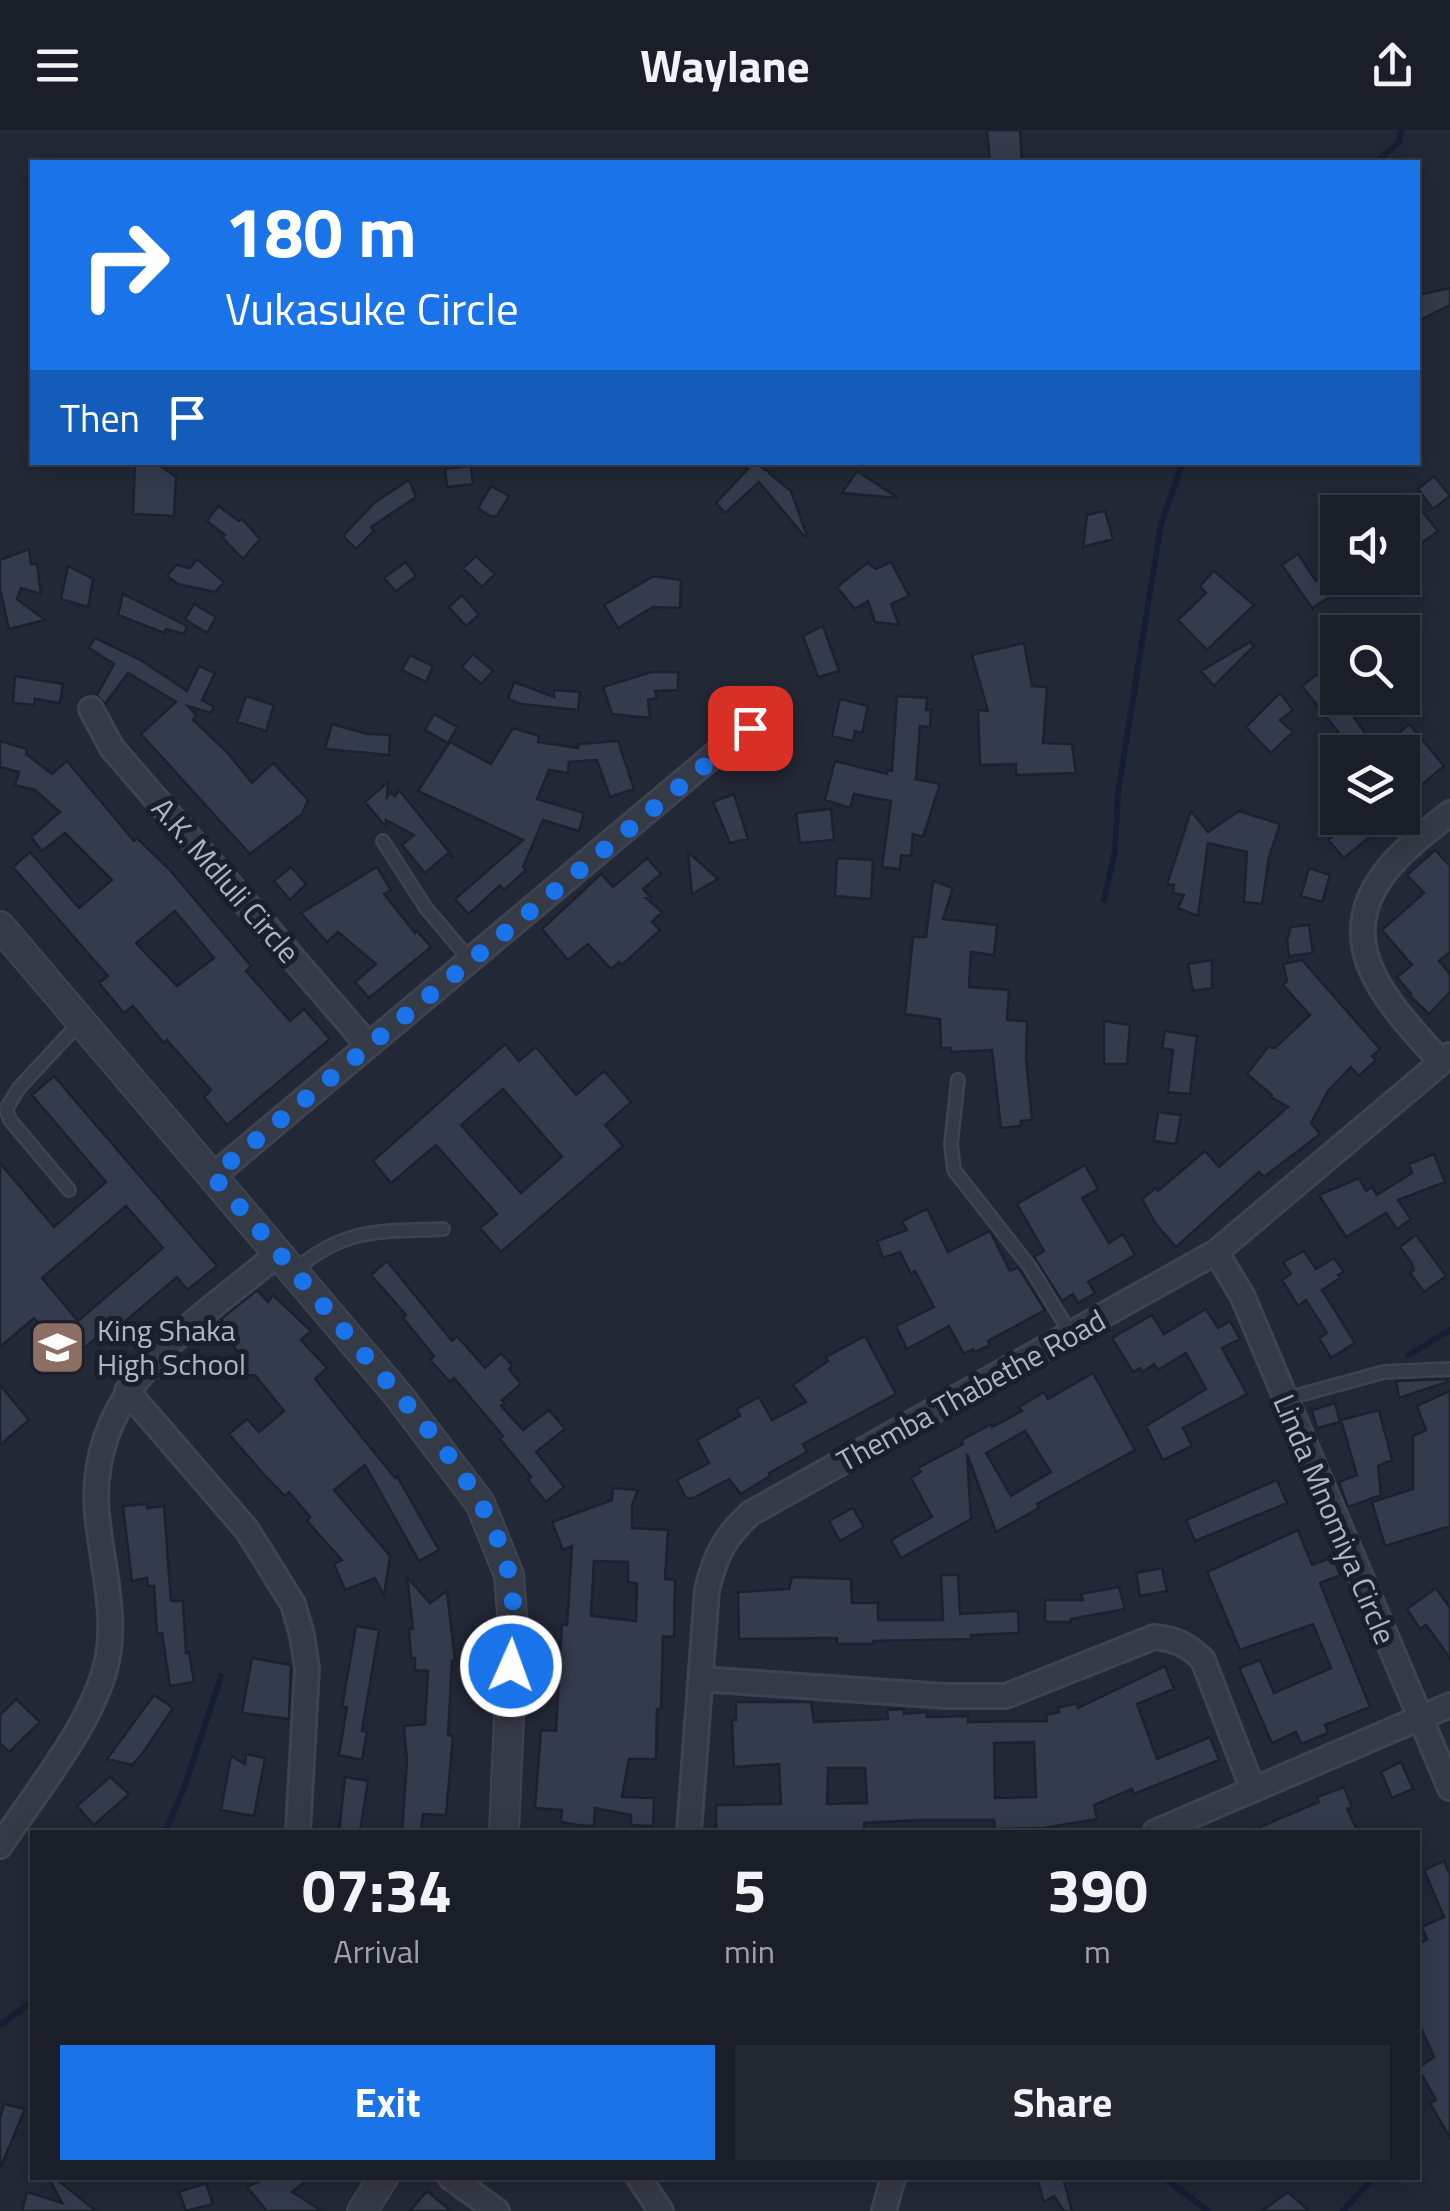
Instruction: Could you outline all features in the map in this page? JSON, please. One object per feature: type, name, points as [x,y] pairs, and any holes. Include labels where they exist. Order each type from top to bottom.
[{"type":"street","name":"A.K. Mdluli Circle","points":[[91,710],[112,748],[368,1045]]},
{"type":"street","points":[[213,1176],[732,740],[768,715]]},
{"type":"street","points":[[1446,1058],[1386,1001],[1365,956],[1364,921],[1371,897],[1393,862],[1450,813]]},
{"type":"street","points":[[0,926],[286,1262],[454,1465],[480,1503],[509,1575],[513,1627],[504,1830]]},
{"type":"street","name":"Themba Thabethe Road","points":[[689,1830],[707,1590],[714,1561],[732,1530],[751,1513],[1216,1252],[1446,1058]]},
{"type":"street","name":"Linda Mnomiya Circle","points":[[1216,1252],[1242,1296],[1420,1718],[1445,1760],[1450,1788]]},
{"type":"street","points":[[0,1846],[86,1716],[100,1688],[110,1624],[96,1512],[96,1475],[110,1420],[127,1391],[165,1348],[286,1262]]},
{"type":"street","points":[[127,1391],[247,1530],[293,1604],[307,1668],[298,1830]]},
{"type":"street","points":[[702,1679],[945,1696],[1006,1696],[1154,1637],[1172,1638],[1190,1646],[1203,1660],[1253,1790]]},
{"type":"street","points":[[1160,1830],[1450,1705]]},
{"type":"street","points":[[362,2211],[382,2180]]},
{"type":"street","points":[[454,2180],[497,2211]]},
{"type":"street","points":[[641,2180],[661,2211]]},
{"type":"street","points":[[884,2211],[892,2180]]},
{"type":"lane","points":[[383,841],[426,908],[470,960]]},
{"type":"lane","points":[[69,1190],[10,1120],[6,1109],[18,1088],[82,1020]]},
{"type":"lane","points":[[958,1080],[951,1144],[954,1170],[1030,1267],[1071,1334]]},
{"type":"lane","points":[[286,1262],[364,1233],[443,1228]]},
{"type":"lane","points":[[1285,1399],[1384,1372],[1450,1369]]},
{"type":"building","points":[[987,130],[1020,130],[1022,160],[990,160]]},
{"type":"building","points":[[1450,288],[1450,305],[1420,320],[1420,295]]},
{"type":"building","points":[[135,465],[159,465],[176,477],[174,516],[133,514]]},
{"type":"building","points":[[745,465],[759,465],[772,471],[769,473],[791,491],[807,536],[759,482],[725,513],[716,503],[748,469]]},
{"type":"building","points":[[471,466],[473,484],[447,487],[445,469]]},
{"type":"building","points":[[857,471],[898,498],[842,493]]},
{"type":"building","points":[[1434,476],[1450,496],[1433,509],[1418,489]]},
{"type":"building","points":[[409,480],[416,497],[371,527],[374,531],[356,549],[343,536],[374,503]]},
{"type":"building","points":[[491,486],[509,496],[497,516],[478,508]]},
{"type":"building","points":[[218,506],[239,521],[242,519],[260,539],[243,559],[222,537],[225,535],[207,521]]},
{"type":"building","points":[[1420,509],[1438,531],[1420,544]]},
{"type":"building","points":[[1105,511],[1113,539],[1083,547],[1087,515]]},
{"type":"building","points":[[29,549],[31,564],[37,564],[41,594],[21,588],[17,599],[45,620],[9,629],[0,589],[0,560]]},
{"type":"building","points":[[1298,554],[1316,581],[1320,578],[1320,595],[1333,595],[1312,608],[1282,565]]},
{"type":"building","points":[[476,556],[495,574],[482,587],[463,568]]},
{"type":"building","points":[[197,559],[224,582],[215,592],[178,584],[167,576],[176,565],[190,568]]},
{"type":"building","points":[[406,562],[416,576],[396,591],[384,578]]},
{"type":"building","points":[[891,562],[909,596],[891,604],[899,625],[875,622],[868,601],[855,609],[837,587],[867,563],[876,569]]},
{"type":"building","points":[[68,566],[93,579],[88,607],[61,599]]},
{"type":"building","points":[[1214,571],[1254,605],[1207,650],[1178,620],[1206,593],[1200,586]]},
{"type":"building","points":[[654,576],[681,580],[680,608],[653,607],[618,628],[604,605]]},
{"type":"building","points":[[123,594],[187,626],[184,634],[166,629],[164,633],[118,615]]},
{"type":"building","points":[[462,595],[479,615],[466,626],[449,607]]},
{"type":"building","points":[[194,604],[216,617],[207,633],[185,619]]},
{"type":"building","points":[[823,626],[839,671],[818,677],[803,636]]},
{"type":"building","points":[[95,638],[139,659],[187,691],[199,666],[215,673],[202,700],[214,707],[211,713],[188,706],[196,715],[193,720],[252,783],[273,763],[308,800],[302,814],[250,854],[141,734],[176,702],[128,673],[105,704],[97,695],[114,664],[89,648]]},
{"type":"building","points":[[1250,642],[1254,646],[1214,686],[1201,671]]},
{"type":"building","points":[[1024,643],[1032,686],[1047,687],[1043,743],[1072,744],[1076,773],[1016,775],[1016,764],[980,765],[978,710],[988,711],[972,655]]},
{"type":"building","points":[[473,654],[493,671],[481,684],[462,667]]},
{"type":"building","points":[[410,655],[433,666],[426,682],[402,670]]},
{"type":"building","points":[[651,672],[678,672],[678,690],[655,691],[657,698],[648,700],[650,718],[612,714],[603,687]]},
{"type":"building","points":[[1320,672],[1320,709],[1302,686]]},
{"type":"building","points":[[15,676],[63,684],[60,703],[35,699],[34,705],[13,703]]},
{"type":"building","points":[[514,682],[554,697],[554,690],[580,692],[578,710],[508,699]]},
{"type":"building","points":[[1280,693],[1293,710],[1280,720],[1293,732],[1271,753],[1246,727]]},
{"type":"building","points":[[246,696],[274,705],[266,731],[237,722]]},
{"type":"building","points":[[897,696],[927,698],[930,727],[920,726],[916,779],[940,784],[923,837],[913,834],[911,856],[901,855],[900,869],[882,867],[891,801],[854,794],[850,808],[825,800],[835,761],[887,774],[887,770],[892,771]]},
{"type":"building","points":[[840,699],[868,706],[862,733],[855,731],[853,741],[832,736]]},
{"type":"building","points":[[434,714],[457,727],[448,743],[425,730]]},
{"type":"building","points":[[1325,715],[1353,715],[1366,735],[1341,735]]},
{"type":"building","points":[[332,724],[367,734],[390,735],[389,755],[325,749]]},
{"type":"building","points":[[1409,724],[1418,735],[1397,735]]},
{"type":"building","points":[[513,728],[539,736],[538,742],[578,748],[578,744],[618,741],[634,789],[610,797],[597,760],[569,762],[568,773],[549,770],[537,799],[584,813],[579,831],[543,820],[523,867],[526,870],[504,890],[500,885],[469,914],[455,899],[523,840],[418,791],[450,742],[491,764]]},
{"type":"building","points":[[1420,737],[1444,766],[1420,786]]},
{"type":"building","points":[[0,741],[27,749],[26,754],[52,774],[67,761],[134,841],[137,838],[169,869],[251,966],[246,971],[290,1021],[304,1009],[330,1039],[227,1125],[204,1097],[211,1090],[133,1006],[124,1013],[99,983],[108,976],[13,867],[30,852],[79,908],[112,880],[65,833],[42,851],[31,837],[60,812],[35,790],[15,785],[19,772],[0,767]],"holes":[[[175,911],[214,958],[177,986],[136,943]]]},
{"type":"building","points":[[388,782],[387,797],[390,793],[395,796],[399,790],[454,858],[447,854],[425,873],[402,845],[414,835],[386,820],[386,827],[365,802]]},
{"type":"building","points":[[734,794],[748,839],[730,843],[713,802]]},
{"type":"building","points":[[831,809],[834,840],[800,843],[796,813]]},
{"type":"building","points":[[1191,811],[1208,832],[1239,811],[1280,824],[1269,857],[1262,904],[1244,902],[1247,852],[1208,843],[1198,916],[1178,908],[1184,895],[1173,893],[1174,885],[1167,884]]},
{"type":"building","points":[[1334,835],[1372,835],[1344,858],[1328,840]]},
{"type":"building","points":[[1435,850],[1450,866],[1450,952],[1439,961],[1450,974],[1450,992],[1429,1014],[1397,977],[1412,965],[1382,930],[1424,893],[1407,875]]},
{"type":"building","points":[[688,852],[718,879],[692,894]]},
{"type":"building","points":[[647,858],[661,874],[643,889],[651,897],[646,898],[662,912],[652,922],[660,930],[622,965],[619,962],[611,969],[588,944],[568,960],[542,929],[601,874],[613,887]]},
{"type":"building","points":[[837,858],[873,860],[871,899],[835,896]]},
{"type":"building","points":[[291,867],[306,884],[290,900],[274,881]]},
{"type":"building","points":[[377,867],[391,890],[384,894],[431,947],[369,998],[355,982],[376,964],[338,932],[327,942],[301,913]]},
{"type":"building","points":[[1309,868],[1330,875],[1322,902],[1301,896]]},
{"type":"building","points":[[933,881],[953,888],[943,919],[997,925],[994,955],[971,952],[969,987],[1009,990],[1007,1020],[1027,1021],[1032,1120],[1021,1121],[1021,1126],[1001,1128],[992,1050],[951,1052],[951,1048],[941,1048],[940,1019],[905,1014],[913,937],[926,937]]},
{"type":"building","points":[[1309,925],[1313,953],[1289,956],[1287,940],[1291,927]]},
{"type":"building","points":[[1212,960],[1212,988],[1193,991],[1188,964]]},
{"type":"building","points":[[1302,960],[1380,1049],[1372,1056],[1376,1060],[1359,1076],[1351,1067],[1328,1091],[1311,1123],[1320,1134],[1264,1177],[1259,1172],[1176,1247],[1156,1224],[1142,1199],[1156,1188],[1158,1191],[1205,1151],[1219,1167],[1288,1107],[1247,1074],[1268,1047],[1275,1048],[1310,1015],[1283,985],[1287,981],[1283,964]]},
{"type":"building","points":[[1104,1021],[1130,1025],[1127,1064],[1104,1064]]},
{"type":"building","points":[[1165,1031],[1197,1036],[1190,1094],[1168,1092],[1173,1050],[1162,1048]]},
{"type":"building","points":[[505,1044],[519,1061],[536,1047],[576,1095],[604,1071],[631,1102],[605,1125],[623,1146],[501,1252],[480,1228],[497,1214],[436,1145],[391,1183],[373,1161]],"holes":[[[503,1089],[562,1157],[521,1193],[461,1125]]]},
{"type":"building","points":[[54,1076],[217,1266],[187,1290],[177,1277],[100,1343],[96,1338],[70,1360],[34,1318],[0,1347],[0,1163],[54,1227],[106,1182],[32,1095]],"holes":[[[126,1206],[163,1248],[78,1321],[42,1278]]]},
{"type":"building","points":[[1158,1112],[1181,1115],[1176,1144],[1154,1141]]},
{"type":"building","points":[[1434,1154],[1445,1182],[1398,1200],[1411,1219],[1397,1229],[1386,1213],[1346,1237],[1319,1195],[1359,1178],[1366,1191],[1372,1187],[1377,1195],[1412,1173],[1409,1164]]},
{"type":"building","points":[[1085,1165],[1098,1189],[1082,1198],[1109,1243],[1123,1234],[1135,1255],[1088,1282],[1095,1293],[1078,1303],[1073,1294],[1062,1301],[1034,1257],[1044,1251],[1017,1204]]},
{"type":"building","points":[[927,1209],[948,1252],[990,1231],[1010,1271],[1018,1267],[1045,1310],[975,1352],[973,1349],[964,1354],[949,1326],[907,1349],[896,1326],[934,1307],[900,1252],[883,1258],[877,1241],[907,1230],[902,1221]]},
{"type":"building","points":[[1416,1235],[1446,1276],[1424,1292],[1410,1273],[1414,1270],[1411,1262],[1400,1247]]},
{"type":"building","points":[[1304,1251],[1316,1269],[1334,1258],[1344,1272],[1322,1290],[1355,1343],[1331,1358],[1319,1338],[1327,1333],[1306,1300],[1298,1306],[1282,1280],[1291,1274],[1283,1262]]},
{"type":"building","points":[[387,1261],[452,1341],[457,1336],[485,1368],[501,1353],[512,1365],[509,1369],[521,1384],[502,1400],[505,1403],[501,1406],[523,1430],[549,1410],[565,1429],[536,1452],[564,1487],[546,1502],[500,1439],[503,1436],[454,1378],[450,1382],[430,1360],[434,1356],[403,1318],[406,1315],[371,1275]]},
{"type":"building","points":[[257,1290],[268,1302],[273,1295],[311,1331],[301,1340],[327,1368],[315,1379],[397,1476],[439,1550],[419,1561],[365,1465],[334,1490],[390,1556],[384,1596],[375,1578],[345,1590],[334,1564],[342,1560],[307,1521],[310,1517],[289,1492],[285,1496],[229,1434],[247,1419],[259,1432],[284,1411],[255,1375],[238,1376],[242,1357],[226,1337],[232,1331],[221,1319]]},
{"type":"building","points":[[1206,1309],[1218,1328],[1230,1321],[1240,1339],[1222,1348],[1247,1394],[1183,1428],[1192,1446],[1163,1460],[1146,1426],[1206,1389],[1186,1353],[1158,1370],[1154,1364],[1143,1372],[1140,1368],[1133,1372],[1112,1338],[1152,1315],[1164,1334]]},
{"type":"building","points":[[865,1336],[896,1394],[803,1444],[807,1452],[741,1494],[729,1479],[686,1498],[677,1480],[709,1463],[697,1440],[740,1416],[737,1409],[759,1397],[772,1420],[806,1402],[793,1385],[828,1361],[826,1357]]},
{"type":"building","points":[[1093,1373],[1135,1450],[1037,1504],[1039,1508],[996,1532],[967,1454],[971,1519],[901,1558],[891,1540],[932,1517],[911,1478],[921,1472],[918,1468],[991,1424],[992,1427],[1022,1411],[1019,1407],[1044,1392],[1048,1399]],"holes":[[[1025,1431],[1051,1472],[1011,1496],[986,1453]]]},
{"type":"building","points":[[1396,1381],[1447,1382],[1399,1398]]},
{"type":"building","points":[[0,1385],[29,1420],[0,1445]]},
{"type":"building","points":[[1450,1391],[1450,1526],[1385,1546],[1372,1502],[1413,1489],[1413,1436],[1426,1430],[1417,1406]]},
{"type":"building","points":[[1335,1403],[1340,1422],[1317,1428],[1312,1410]]},
{"type":"building","points":[[1379,1410],[1392,1460],[1378,1466],[1381,1495],[1348,1507],[1339,1482],[1357,1475],[1341,1420]]},
{"type":"building","points":[[1277,1480],[1287,1503],[1195,1541],[1186,1520]]},
{"type":"building","points":[[613,1488],[638,1490],[632,1505],[632,1528],[668,1530],[665,1579],[675,1580],[674,1637],[663,1636],[656,1759],[629,1759],[622,1797],[654,1798],[653,1826],[631,1825],[631,1815],[595,1808],[594,1826],[577,1825],[561,1822],[562,1810],[535,1808],[541,1730],[556,1731],[562,1624],[567,1625],[572,1546],[563,1550],[552,1522],[612,1500]],"holes":[[[594,1561],[628,1562],[628,1582],[637,1583],[636,1621],[591,1616]]]},
{"type":"building","points":[[147,1504],[147,1508],[164,1506],[171,1601],[183,1601],[186,1653],[189,1652],[194,1682],[170,1686],[162,1633],[157,1634],[154,1586],[148,1586],[147,1578],[132,1581],[123,1506]]},
{"type":"building","points":[[853,1508],[864,1527],[840,1541],[829,1521]]},
{"type":"building","points":[[1298,1530],[1312,1565],[1333,1557],[1340,1575],[1320,1583],[1370,1707],[1325,1725],[1328,1733],[1301,1744],[1296,1732],[1272,1743],[1239,1668],[1260,1660],[1274,1693],[1331,1668],[1313,1624],[1240,1650],[1207,1572]]},
{"type":"building","points":[[1162,1568],[1167,1591],[1140,1596],[1136,1573]]},
{"type":"building","points":[[941,1575],[958,1575],[960,1614],[1018,1611],[1019,1633],[873,1644],[837,1644],[837,1638],[739,1639],[738,1592],[789,1589],[792,1577],[851,1579],[852,1603],[878,1603],[878,1620],[943,1620]]},
{"type":"building","points":[[407,1577],[430,1603],[447,1591],[455,1660],[446,1815],[423,1814],[421,1830],[402,1830],[407,1761],[404,1726],[425,1724],[428,1671],[415,1670],[409,1629],[413,1629]]},
{"type":"building","points":[[1119,1587],[1125,1609],[1071,1622],[1045,1622],[1045,1600],[1083,1600],[1081,1594]]},
{"type":"building","points":[[1436,1588],[1450,1608],[1450,1658],[1426,1625],[1420,1629],[1407,1609]]},
{"type":"building","points":[[356,1626],[379,1630],[362,1731],[367,1732],[362,1760],[339,1755],[347,1707],[342,1707]]},
{"type":"building","points":[[252,1658],[291,1665],[289,1719],[242,1713]]},
{"type":"building","points":[[1165,1666],[1174,1689],[1137,1704],[1157,1759],[1210,1737],[1219,1760],[1134,1794],[1132,1789],[1094,1805],[1097,1819],[1044,1828],[995,1829],[994,1820],[919,1820],[864,1823],[865,1830],[716,1830],[716,1805],[781,1804],[779,1764],[734,1767],[732,1720],[736,1720],[736,1702],[811,1702],[814,1722],[888,1719],[887,1710],[904,1709],[904,1714],[926,1712],[927,1717],[968,1716],[968,1722],[1047,1721],[1046,1715],[1077,1703],[1078,1708]],"holes":[[[1034,1742],[1036,1797],[995,1798],[994,1743]],[[828,1768],[865,1768],[867,1803],[827,1804]]]},
{"type":"building","points":[[154,1695],[173,1708],[142,1754],[132,1765],[107,1759]]},
{"type":"building","points":[[16,1699],[40,1722],[9,1752],[0,1743],[0,1715]]},
{"type":"building","points":[[246,1754],[265,1758],[254,1816],[221,1810],[231,1756],[245,1764]]},
{"type":"building","points":[[1401,1762],[1413,1789],[1392,1798],[1381,1772]]},
{"type":"building","points":[[110,1777],[129,1794],[94,1825],[77,1806]]},
{"type":"building","points":[[345,1777],[368,1781],[360,1830],[339,1830]]},
{"type":"building","points":[[1344,1787],[1352,1807],[1347,1809],[1357,1830],[1253,1830],[1319,1802],[1317,1797]]},
{"type":"building","points":[[1444,1861],[1450,1875],[1450,2138],[1430,2103],[1436,2100],[1420,2072],[1420,2067],[1434,2057],[1420,2026],[1420,1944],[1427,1939],[1422,1927],[1444,1917],[1424,1870]]},
{"type":"building","points":[[4,2104],[25,2109],[0,2169],[0,2118]]},
{"type":"building","points":[[50,2180],[57,2180],[96,2211],[22,2211],[27,2192],[62,2203]]},
{"type":"building","points":[[263,2180],[307,2180],[292,2192],[322,2211],[267,2211],[247,2187]]},
{"type":"building","points":[[1038,2180],[1064,2180],[1072,2211],[1064,2211],[1054,2196],[1044,2202]]},
{"type":"building","points":[[206,2183],[213,2204],[186,2211],[179,2192]]},
{"type":"building","points":[[427,2191],[451,2211],[410,2211]]},
{"type":"building","points":[[1288,2192],[1309,2211],[1262,2211]]},
{"type":"waterway","points":[[1378,160],[1399,142],[1402,130]]},
{"type":"waterway","points":[[1104,900],[1115,851],[1118,792],[1161,524],[1182,465]]},
{"type":"waterway","points":[[1409,1355],[1450,1330]]},
{"type":"waterway","points":[[166,1830],[221,1676]]},
{"type":"waterway","points":[[0,2025],[30,2003]]},
{"type":"waterway","points":[[1168,2180],[1208,2211]]},
{"type":"waterway","points":[[1343,2211],[1371,2180]]},
{"type":"place","name":"King Shaka High School","points":[[58,1347]]},
{"type":"route","points":[[511,1666],[509,1575],[480,1503],[398,1395],[213,1176],[750,728]]}]
